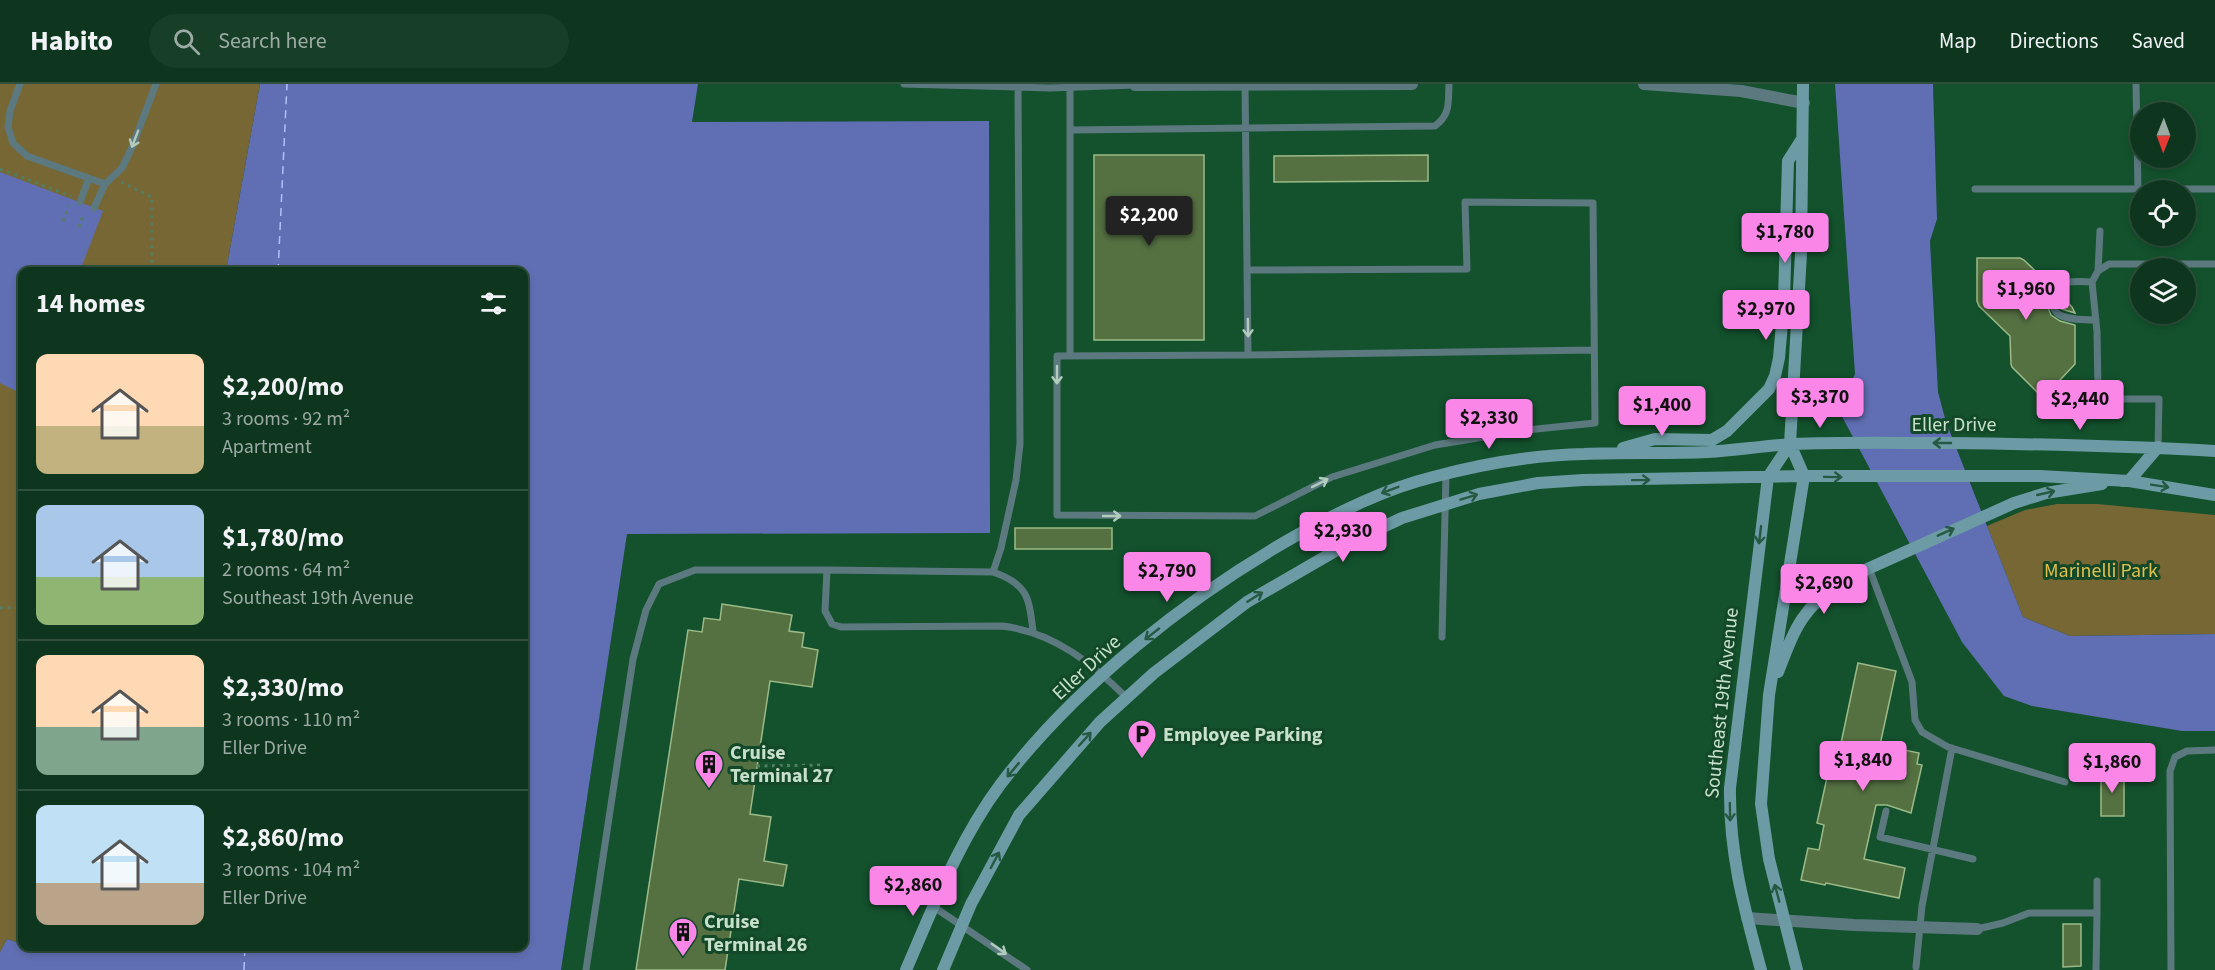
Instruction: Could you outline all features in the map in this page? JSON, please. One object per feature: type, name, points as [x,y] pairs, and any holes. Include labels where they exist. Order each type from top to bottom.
[{"type":"street","points":[[1135,85],[1412,84]]},
{"type":"street","points":[[1644,84],[1741,91],[1804,103]]},
{"type":"street","points":[[1797,970],[1768,859],[1761,804],[1769,695],[1804,476],[1790,444],[1801,254],[1803,84]]},
{"type":"street","points":[[1606,453],[1655,439],[1712,440],[1727,431],[1769,389],[1779,358],[1784,300],[1788,161],[1803,138]]},
{"type":"street","name":"Eller Drive","points":[[906,970],[967,838],[999,786],[1069,708],[1104,675],[1176,615],[1274,548],[1326,519],[1380,494],[1406,484],[1446,474],[1529,458],[1606,453],[1704,452],[1790,444],[1850,443],[2158,447],[2215,451]]},
{"type":"street","name":"Southeast 19th Avenue","points":[[1761,970],[1736,874],[1732,846],[1730,788],[1768,477],[1790,444]]},
{"type":"street","points":[[1769,695],[1795,628],[1826,592],[1843,580],[2029,497],[2129,481],[2158,447]]},
{"type":"street","points":[[943,970],[971,904],[1019,815],[1100,722],[1154,673],[1247,602],[1287,577],[1402,518],[1479,494],[1538,483],[1804,476],[1994,476],[2129,481],[2215,495]]},
{"type":"street","points":[[1747,918],[1977,929]]},
{"type":"lane","points":[[20,84],[8,127],[13,143],[27,156],[105,184]]},
{"type":"lane","points":[[94,208],[105,184],[122,168],[156,84]]},
{"type":"lane","points":[[904,84],[1018,87],[1135,85]]},
{"type":"lane","points":[[1070,130],[1435,126],[1444,119],[1447,110],[1449,84]]},
{"type":"lane","points":[[2136,84],[2138,180]]},
{"type":"lane","points":[[1245,85],[1248,355]]},
{"type":"lane","points":[[993,573],[1012,499],[1020,444],[1018,87]]},
{"type":"lane","points":[[1070,87],[1070,356]]},
{"type":"lane","points":[[80,202],[89,178]]},
{"type":"lane","points":[[1975,189],[2130,189]]},
{"type":"lane","points":[[2196,189],[2215,189]]},
{"type":"lane","points":[[1247,270],[1467,269],[1465,202],[1593,203],[1595,423],[1527,430],[1434,444],[1332,477],[1255,516],[1057,515],[1057,356],[1594,350]]},
{"type":"lane","points":[[2100,231],[2098,271],[2092,282],[2096,320],[2097,391],[2111,399],[2158,399],[2158,447]]},
{"type":"lane","points":[[2098,271],[2109,264],[2215,264]]},
{"type":"lane","points":[[2092,282],[2069,281],[2061,284],[2054,289],[2051,299],[2054,309],[2061,315],[2096,320]]},
{"type":"lane","points":[[1442,637],[1446,474]]},
{"type":"lane","points":[[1869,568],[1912,682],[1915,720],[1922,732],[1931,739],[1952,748],[2065,782]]},
{"type":"lane","points":[[586,970],[633,659],[646,610],[659,584],[696,570],[993,573],[1011,578],[1025,593],[1030,609],[1032,632]]},
{"type":"lane","points":[[827,570],[825,610],[832,624],[841,627],[1002,626],[1032,632],[1071,650],[1104,675],[1127,698]]},
{"type":"lane","points":[[1916,966],[1920,927],[1952,748]]},
{"type":"lane","points":[[2171,970],[2170,771],[2175,757],[2187,751],[2215,750]]},
{"type":"lane","points":[[1886,811],[1880,837],[1973,859]]},
{"type":"lane","points":[[2096,970],[2097,881]]},
{"type":"lane","points":[[934,907],[1027,970]]},
{"type":"lane","points":[[1977,929],[2003,923],[2029,913],[2097,913]]},
{"type":"path","points":[[0,169],[73,196],[63,221]]},
{"type":"path","points":[[111,178],[152,197],[152,267]]},
{"type":"path","points":[[0,608],[18,607]]},
{"type":"path","points":[[757,766],[823,765]]},
{"type":"shaded area","points":[[698,84],[1835,84],[1855,374],[1838,409],[1962,642],[2182,731],[2215,731],[2215,970],[561,970],[627,534],[990,533],[989,121],[692,122]]},
{"type":"shaded area","points":[[1933,84],[2215,84],[2215,634],[2023,617],[1946,422],[1938,392],[1930,241],[1937,219]]},
{"type":"green space","points":[[0,84],[260,84],[227,267],[18,267],[18,943],[7,939],[0,952]]},
{"type":"green space","name":"Marinelli Park","points":[[2057,504],[2097,504],[2215,515],[2215,634],[2070,636],[2023,617],[1987,526],[2025,510]]},
{"type":"water","points":[[260,84],[698,84],[692,122],[989,121],[990,533],[627,534],[561,970],[0,970],[0,952],[7,939],[18,943],[18,951],[43,952],[528,951],[528,267],[227,267]]},
{"type":"water","points":[[1835,84],[1933,84],[1937,219],[1930,241],[1938,392],[1946,422],[2023,617],[2070,636],[2215,634],[2215,731],[2182,731],[2032,706],[2004,696],[1962,642],[1838,409],[1855,374]]},
{"type":"water","points":[[0,172],[103,211],[82,267],[18,267],[18,392],[0,383]]},
{"type":"building","points":[[1094,155],[1204,155],[1204,340],[1094,340]]},
{"type":"building","points":[[1428,155],[1428,181],[1274,182],[1274,156]]},
{"type":"building","points":[[1977,258],[2020,258],[2024,260],[2050,285],[2045,301],[2051,315],[2060,321],[2075,325],[2075,364],[2046,395],[2039,394],[2012,367],[2010,336],[1979,306]]},
{"type":"building","points":[[2058,293],[2075,313],[2061,309],[2057,300]]},
{"type":"building","points":[[1015,528],[1112,528],[1112,549],[1015,549]]},
{"type":"building","name":"Cruise Terminal 27","points":[[722,604],[792,615],[789,631],[804,633],[802,647],[818,650],[812,687],[770,681],[750,814],[771,817],[764,861],[787,865],[783,886],[739,879],[725,970],[636,970],[688,630],[702,632],[704,618],[720,620]]},
{"type":"building","points":[[1858,663],[1896,671],[1880,745],[1919,753],[1917,764],[1922,765],[1911,813],[1887,805],[1876,805],[1864,859],[1905,868],[1899,898],[1801,880],[1808,848],[1819,850],[1824,825],[1817,823],[1828,773],[1826,772],[1828,760],[1837,762]]},
{"type":"building","points":[[2101,771],[2124,771],[2124,816],[2101,816]]},
{"type":"building","points":[[2063,924],[2081,924],[2081,966],[2063,967]]},
{"type":"ferry route","points":[[278,267],[287,84]]},
{"type":"ferry route","points":[[244,970],[245,951]]},
{"type":"place","name":"Employee Parking","points":[[1142,760]]},
{"type":"place","name":"Cruise Terminal 27","points":[[709,790]]},
{"type":"place","name":"Cruise Terminal 26","points":[[683,958]]}]
